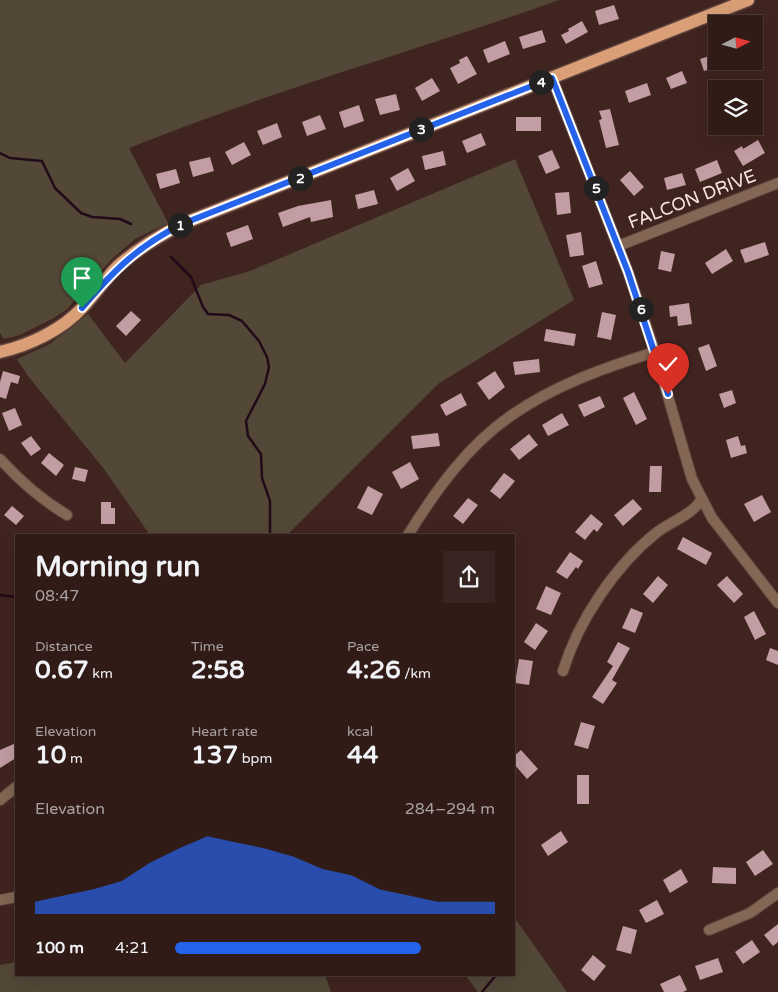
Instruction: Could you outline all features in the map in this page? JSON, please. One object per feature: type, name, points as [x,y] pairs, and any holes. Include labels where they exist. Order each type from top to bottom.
[{"type":"main road","points":[[0,352],[41,338],[68,320],[82,308],[119,265],[163,234],[182,224],[748,0]]},
{"type":"street","points":[[552,78],[618,246],[655,352],[684,458],[701,500],[725,536],[778,603]]},
{"type":"street","name":"FALCON DRIVE","points":[[618,246],[778,183]]},
{"type":"street","points":[[409,534],[441,486],[463,460],[479,442],[512,415],[536,399],[560,388],[628,360],[655,352]]},
{"type":"street","points":[[0,460],[28,488],[48,504],[67,515]]},
{"type":"street","points":[[563,671],[574,640],[584,620],[624,565],[656,533],[697,507],[701,500]]},
{"type":"street","points":[[0,800],[15,788]]},
{"type":"street","points":[[709,930],[750,913],[778,893]]},
{"type":"street","points":[[0,900],[15,897]]},
{"type":"shaded area","points":[[0,0],[559,0],[236,108],[129,148],[168,223],[135,239],[112,259],[67,309],[54,318],[20,335],[4,339],[0,333]]},
{"type":"shaded area","points":[[515,159],[574,300],[438,384],[288,534],[149,534],[104,469],[28,376],[17,359],[50,344],[88,314],[125,363],[201,285],[250,271]]},
{"type":"shaded area","points":[[515,918],[567,992],[478,992],[466,976],[515,976]]},
{"type":"shaded area","points":[[15,962],[15,976],[325,976],[331,992],[0,992],[0,965]]},
{"type":"building","points":[[614,5],[619,19],[599,25],[595,11]]},
{"type":"building","points":[[582,21],[588,32],[566,44],[561,35]]},
{"type":"building","points":[[542,30],[546,42],[523,49],[519,37]]},
{"type":"building","points":[[505,41],[510,54],[488,63],[483,50]]},
{"type":"building","points":[[467,56],[477,74],[458,84],[450,68],[460,63],[459,60]]},
{"type":"building","points":[[708,56],[708,70],[704,71],[700,59]]},
{"type":"building","points":[[682,71],[687,83],[671,89],[666,78]]},
{"type":"building","points":[[432,78],[440,91],[422,101],[415,88]]},
{"type":"building","points":[[647,83],[651,95],[629,103],[625,91]]},
{"type":"building","points":[[396,94],[400,110],[380,115],[375,99]]},
{"type":"building","points":[[359,105],[364,121],[344,128],[339,112]]},
{"type":"building","points":[[610,109],[619,145],[606,148],[599,120],[602,119],[599,111]]},
{"type":"building","points":[[320,115],[326,129],[307,136],[302,122]]},
{"type":"building","points":[[516,117],[541,117],[541,131],[516,131]]},
{"type":"building","points":[[277,123],[282,137],[263,145],[257,131]]},
{"type":"building","points":[[481,133],[486,145],[467,153],[462,141]]},
{"type":"building","points":[[758,140],[765,153],[743,166],[734,151],[742,146],[743,149]]},
{"type":"building","points":[[244,142],[251,155],[232,165],[225,152]]},
{"type":"building","points":[[552,150],[560,168],[546,174],[538,156]]},
{"type":"building","points":[[443,151],[446,165],[425,170],[422,156]]},
{"type":"building","points":[[210,157],[214,171],[193,177],[189,162]]},
{"type":"building","points":[[717,160],[722,173],[700,182],[695,169]]},
{"type":"building","points":[[408,168],[415,181],[397,191],[390,178]]},
{"type":"building","points":[[176,169],[180,183],[160,189],[156,174]]},
{"type":"building","points":[[630,171],[644,187],[634,196],[620,180]]},
{"type":"building","points":[[682,173],[686,185],[667,190],[664,178]]},
{"type":"building","points":[[374,190],[378,204],[358,209],[355,195]]},
{"type":"building","points":[[569,192],[571,213],[557,215],[555,193]]},
{"type":"building","points":[[331,200],[333,217],[311,222],[310,217],[283,227],[278,213],[298,206]]},
{"type":"building","points":[[248,225],[253,239],[231,247],[226,233]]},
{"type":"building","points":[[581,232],[584,255],[570,257],[566,235]]},
{"type":"building","points":[[765,242],[769,255],[745,263],[740,250]]},
{"type":"building","points":[[726,249],[733,261],[712,274],[705,263]]},
{"type":"building","points":[[661,251],[675,254],[671,272],[658,269]]},
{"type":"building","points":[[596,261],[603,284],[589,288],[582,266]]},
{"type":"building","points":[[689,303],[692,324],[678,326],[677,316],[670,317],[669,306]]},
{"type":"building","points":[[131,311],[141,320],[126,336],[116,326]]},
{"type":"building","points":[[602,312],[616,315],[611,340],[597,337]]},
{"type":"building","points":[[546,329],[576,334],[574,346],[544,341]]},
{"type":"building","points":[[709,344],[717,366],[706,371],[698,348]]},
{"type":"building","points":[[539,359],[540,372],[515,375],[513,362]]},
{"type":"building","points":[[3,371],[20,376],[18,384],[11,382],[6,399],[0,397],[0,382]]},
{"type":"building","points":[[495,371],[505,387],[489,400],[477,383]]},
{"type":"building","points":[[732,390],[736,403],[724,408],[719,394]]},
{"type":"building","points":[[634,392],[647,419],[636,425],[623,398]]},
{"type":"building","points":[[461,393],[467,405],[446,416],[440,405]]},
{"type":"building","points":[[600,396],[605,407],[584,417],[578,405]]},
{"type":"building","points":[[15,408],[22,425],[9,431],[2,413]]},
{"type":"building","points":[[562,413],[569,425],[548,436],[542,425]]},
{"type":"building","points":[[438,433],[440,446],[413,449],[411,436]]},
{"type":"building","points":[[529,434],[538,445],[519,460],[510,449]]},
{"type":"building","points":[[31,436],[41,449],[31,456],[21,443]]},
{"type":"building","points":[[738,436],[741,446],[745,445],[747,453],[731,458],[726,440]]},
{"type":"building","points":[[49,453],[64,465],[56,476],[41,463]]},
{"type":"building","points":[[410,462],[419,479],[401,489],[392,472]]},
{"type":"building","points":[[650,466],[662,466],[661,492],[649,492]]},
{"type":"building","points":[[75,467],[88,470],[85,482],[72,479]]},
{"type":"building","points":[[504,473],[515,481],[500,499],[490,491]]},
{"type":"building","points":[[368,486],[383,494],[372,515],[357,508]]},
{"type":"building","points":[[762,495],[771,512],[754,522],[744,504]]},
{"type":"building","points":[[468,498],[478,505],[463,524],[453,516]]},
{"type":"building","points":[[633,499],[642,509],[623,526],[614,515]]},
{"type":"building","points":[[101,502],[111,502],[111,508],[115,508],[115,524],[101,524]]},
{"type":"building","points":[[12,506],[24,516],[16,525],[4,515]]},
{"type":"building","points":[[591,514],[603,524],[597,532],[594,529],[585,540],[575,532]]},
{"type":"building","points":[[683,537],[712,553],[706,565],[677,549]]},
{"type":"building","points":[[570,552],[583,561],[578,569],[576,567],[567,579],[556,572]]},
{"type":"building","points":[[658,576],[668,585],[653,603],[643,594]]},
{"type":"building","points":[[727,576],[743,594],[734,603],[717,585]]},
{"type":"building","points":[[546,586],[561,593],[551,615],[536,609]]},
{"type":"building","points":[[631,608],[643,613],[635,633],[622,628]]},
{"type":"building","points":[[754,611],[766,634],[755,640],[744,617]]},
{"type":"building","points":[[536,623],[548,631],[535,650],[524,642]]},
{"type":"building","points":[[618,642],[630,648],[612,680],[617,683],[603,704],[592,697],[613,666],[607,662]]},
{"type":"building","points":[[770,648],[778,651],[778,665],[766,660]]},
{"type":"building","points":[[519,659],[533,661],[529,685],[515,683]]},
{"type":"building","points":[[581,722],[595,726],[588,749],[574,745]]},
{"type":"building","points":[[15,743],[15,759],[0,768],[0,750]]},
{"type":"building","points":[[521,750],[538,769],[527,779],[515,765],[515,755]]},
{"type":"building","points":[[577,775],[589,775],[589,804],[577,804]]},
{"type":"building","points":[[561,831],[568,842],[548,856],[541,845]]},
{"type":"building","points":[[763,850],[773,864],[755,876],[746,862]]},
{"type":"building","points":[[713,867],[736,868],[736,884],[712,883]]},
{"type":"building","points":[[681,869],[688,882],[670,893],[663,880]]},
{"type":"building","points":[[657,900],[664,914],[646,923],[639,910]]},
{"type":"building","points":[[778,924],[778,942],[773,946],[764,935]]},
{"type":"building","points":[[623,926],[637,930],[631,954],[616,950]]},
{"type":"building","points":[[752,940],[760,952],[743,964],[735,952]]},
{"type":"building","points":[[593,955],[606,966],[594,981],[581,970]]},
{"type":"building","points":[[718,958],[723,972],[700,980],[695,966]]},
{"type":"building","points":[[680,975],[687,990],[683,992],[664,992],[660,984]]},
{"type":"waterway","points":[[0,153],[10,158],[42,161],[55,188],[81,213],[92,217],[120,219],[131,224]]},
{"type":"waterway","points":[[171,257],[191,277],[203,307],[208,314],[229,315],[242,321],[259,341],[267,357],[269,367],[265,384],[246,421],[248,436],[261,454],[262,478],[270,501],[270,534]]},
{"type":"waterway","points":[[0,595],[15,597]]},
{"type":"waterway","points":[[482,992],[495,976]]},
{"type":"route","points":[[82,308],[113,271],[132,254],[149,242],[182,224],[552,78],[628,272],[668,394]]}]
